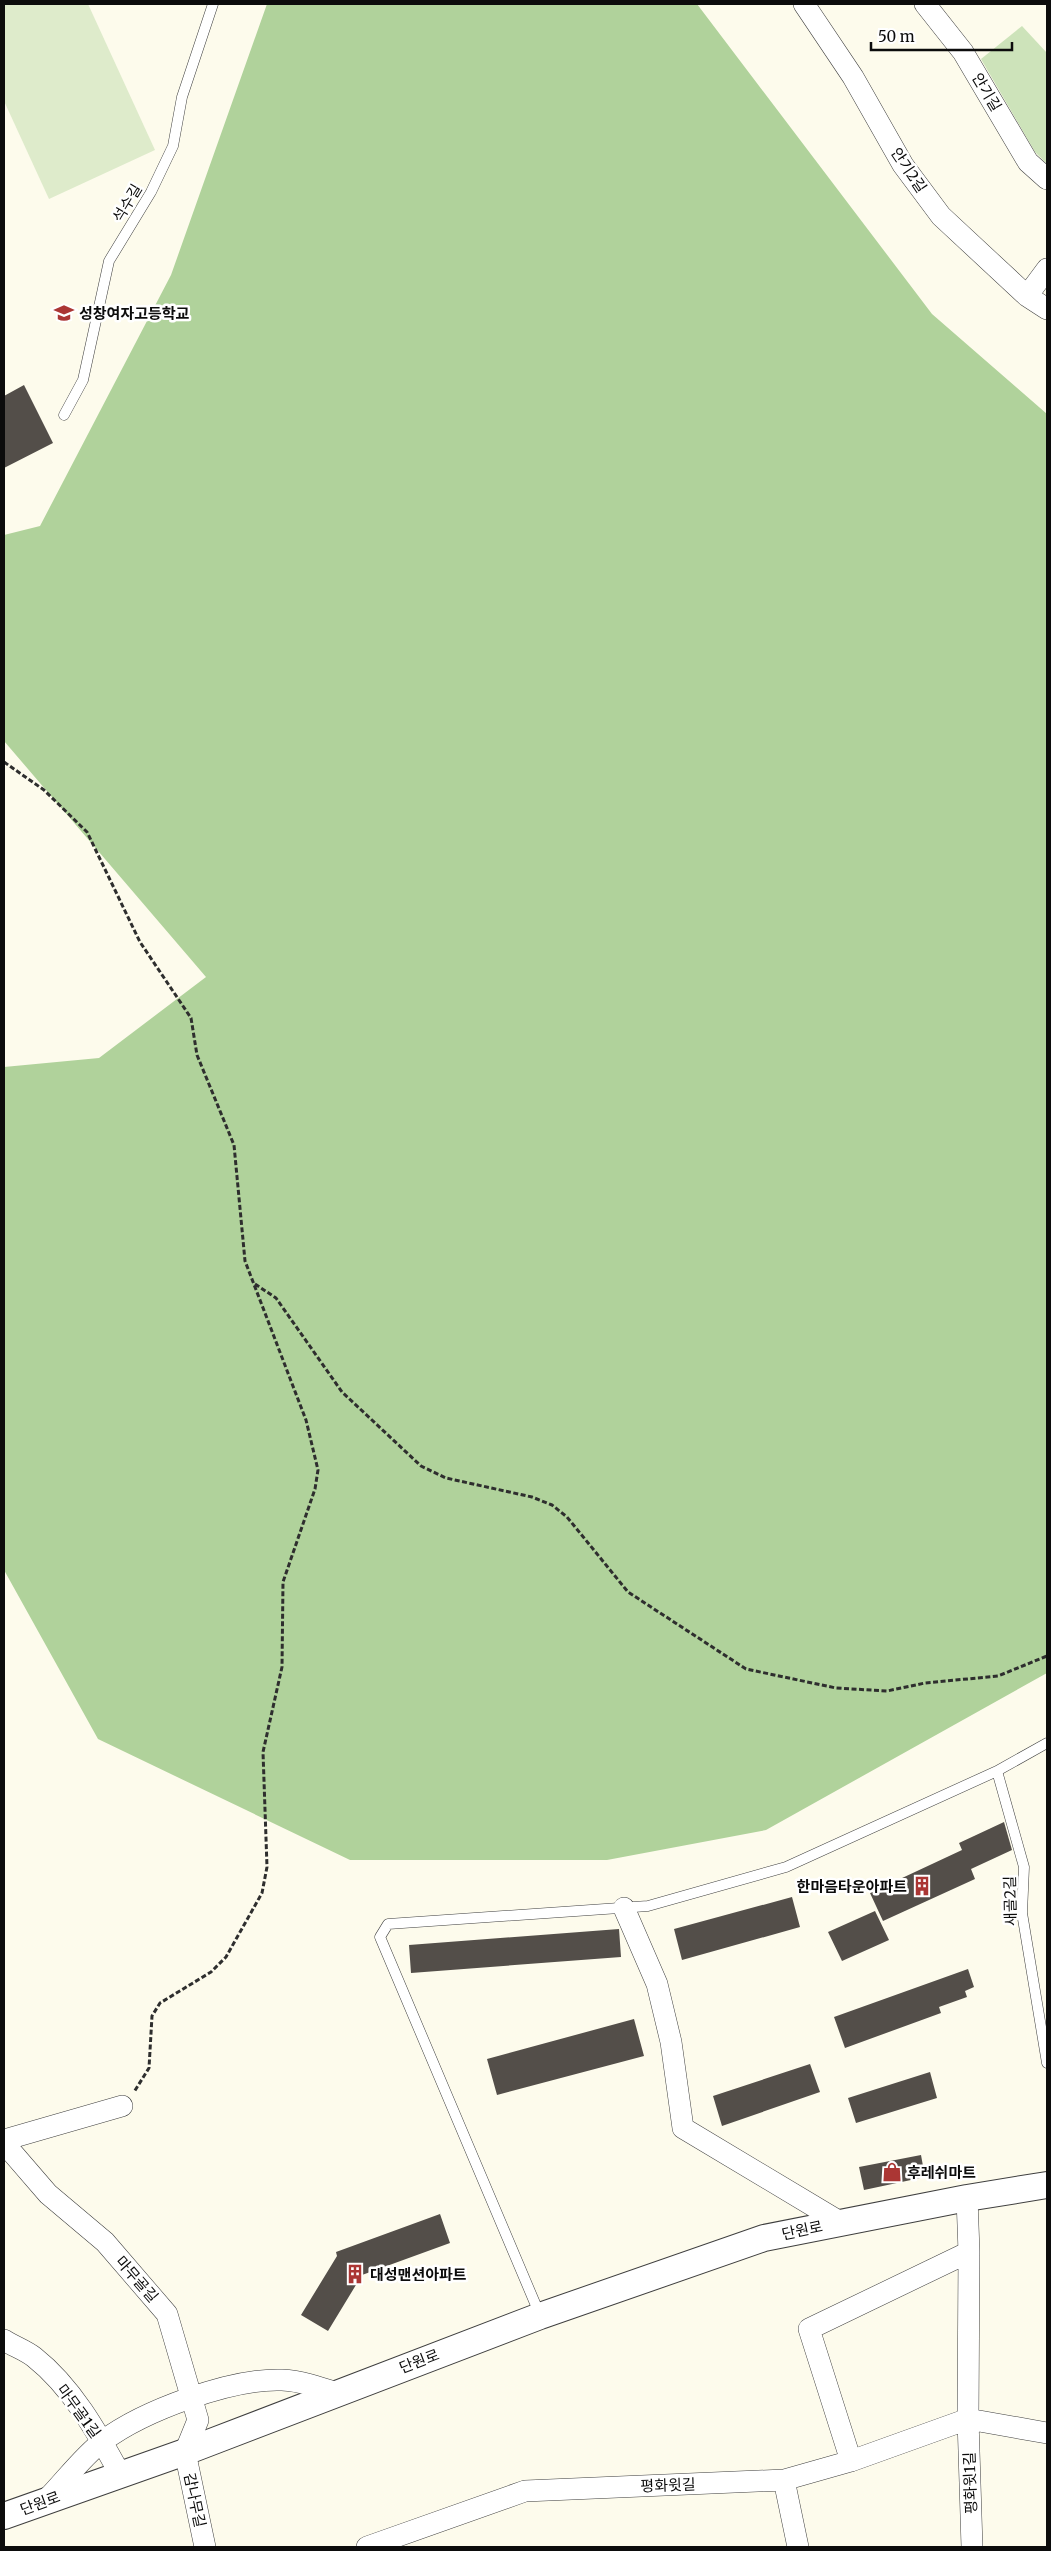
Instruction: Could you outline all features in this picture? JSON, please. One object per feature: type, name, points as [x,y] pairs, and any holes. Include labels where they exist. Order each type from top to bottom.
[{"type":"street","name":"안기길","points":[[925,4],[963,52],[1028,162],[1047,179]]},
{"type":"street","name":"안기2길","points":[[810,6],[904,165],[941,216],[1027,296],[1047,309]]},
{"type":"street","points":[[1027,296],[1047,269]]},
{"type":"street","name":"단원로","points":[[624,1908],[657,1984],[671,2042],[683,2128],[840,2222]]},
{"type":"street","name":"마무골길","points":[[122,2106],[4,2141],[48,2194],[105,2242],[167,2314],[198,2420],[185,2452]]},
{"type":"street","name":"단원로","points":[[4,2516],[185,2452],[540,2316],[764,2238],[967,2198],[1047,2185]]},
{"type":"street","points":[[967,2198],[969,2252],[968,2419],[1047,2434]]},
{"type":"street","points":[[851,2461],[809,2329],[969,2252]]},
{"type":"street","name":"마무골1길","points":[[4,2340],[33,2357],[65,2387],[102,2442],[120,2474]]},
{"type":"street","points":[[45,2501],[102,2442],[130,2424],[192,2398],[237,2386],[281,2380],[315,2385],[337,2393]]},
{"type":"street","name":"평화윗길","points":[[367,2547],[525,2491],[784,2480],[851,2461],[968,2419]]},
{"type":"street","name":"평화윗1길","points":[[968,2419],[972,2547]]},
{"type":"street","name":"감나무길","points":[[185,2452],[205,2547]]},
{"type":"street","points":[[784,2480],[798,2547]]},
{"type":"lane","name":"석수길","points":[[64,415],[83,380],[109,261],[151,192],[173,146],[189,74],[213,4]]},
{"type":"lane","points":[[540,2316],[380,1937],[388,1924],[648,1906],[786,1867],[997,1771],[1047,1743]]},
{"type":"lane","name":"새골2길","points":[[997,1771],[1024,1866],[1022,1913],[1047,2063]]},
{"type":"path","points":[[4,762],[44,790],[87,832],[140,942],[190,1018],[197,1055],[234,1145],[245,1261],[306,1420],[318,1470],[315,1490],[283,1582],[282,1667],[263,1752],[267,1867],[262,1893],[226,1958],[211,1972],[160,2003],[152,2016],[149,2068],[141,2084],[122,2106]]},
{"type":"path","points":[[254,1284],[276,1298],[342,1392],[421,1466],[446,1478],[532,1497],[552,1505],[567,1517],[628,1592],[746,1669],[836,1688],[887,1691],[925,1682],[998,1676],[1047,1656]]},
{"type":"green space","points":[[4,4],[88,4],[155,150],[49,199],[4,101]]},
{"type":"green space","points":[[267,4],[697,4],[932,314],[1047,414],[1047,1673],[766,1830],[607,1860],[350,1860],[98,1739],[4,1570],[4,1067],[99,1058],[206,977],[4,741],[4,535],[40,526],[171,275]]},
{"type":"green space","points":[[1022,26],[1047,53],[1047,164],[1035,152],[981,59]]},
{"type":"building","points":[[24,385],[53,443],[4,468],[4,396]]},
{"type":"building","name":"한마음타운아파트","points":[[1004,1822],[1012,1850],[971,1869],[975,1879],[883,1921],[870,1893],[962,1850],[959,1843]]},
{"type":"building","points":[[792,1897],[800,1927],[682,1960],[674,1929]]},
{"type":"building","points":[[875,1911],[889,1940],[842,1961],[828,1932]]},
{"type":"building","points":[[619,1929],[621,1957],[411,1973],[409,1945]]},
{"type":"building","points":[[968,1969],[974,1987],[965,1991],[967,1997],[939,2007],[941,2013],[845,2048],[834,2017]]},
{"type":"building","points":[[634,2019],[644,2056],[497,2095],[487,2059]]},
{"type":"building","points":[[810,2064],[820,2092],[722,2126],[713,2096]]},
{"type":"building","points":[[930,2072],[937,2098],[856,2123],[848,2098]]},
{"type":"building","name":"후레쉬마트","points":[[921,2155],[925,2177],[864,2190],[859,2167]]},
{"type":"building","name":"대성맨션아파트","points":[[440,2214],[450,2243],[362,2275],[328,2331],[301,2315],[337,2256],[336,2252]]},
{"type":"place","name":"성창여자고등학교","points":[[64,313]]},
{"type":"place","name":"한마음타운아파트","points":[[922,1886]]},
{"type":"place","name":"후레쉬마트","points":[[892,2172]]},
{"type":"place","name":"대성맨션아파트","points":[[355,2274]]}]
